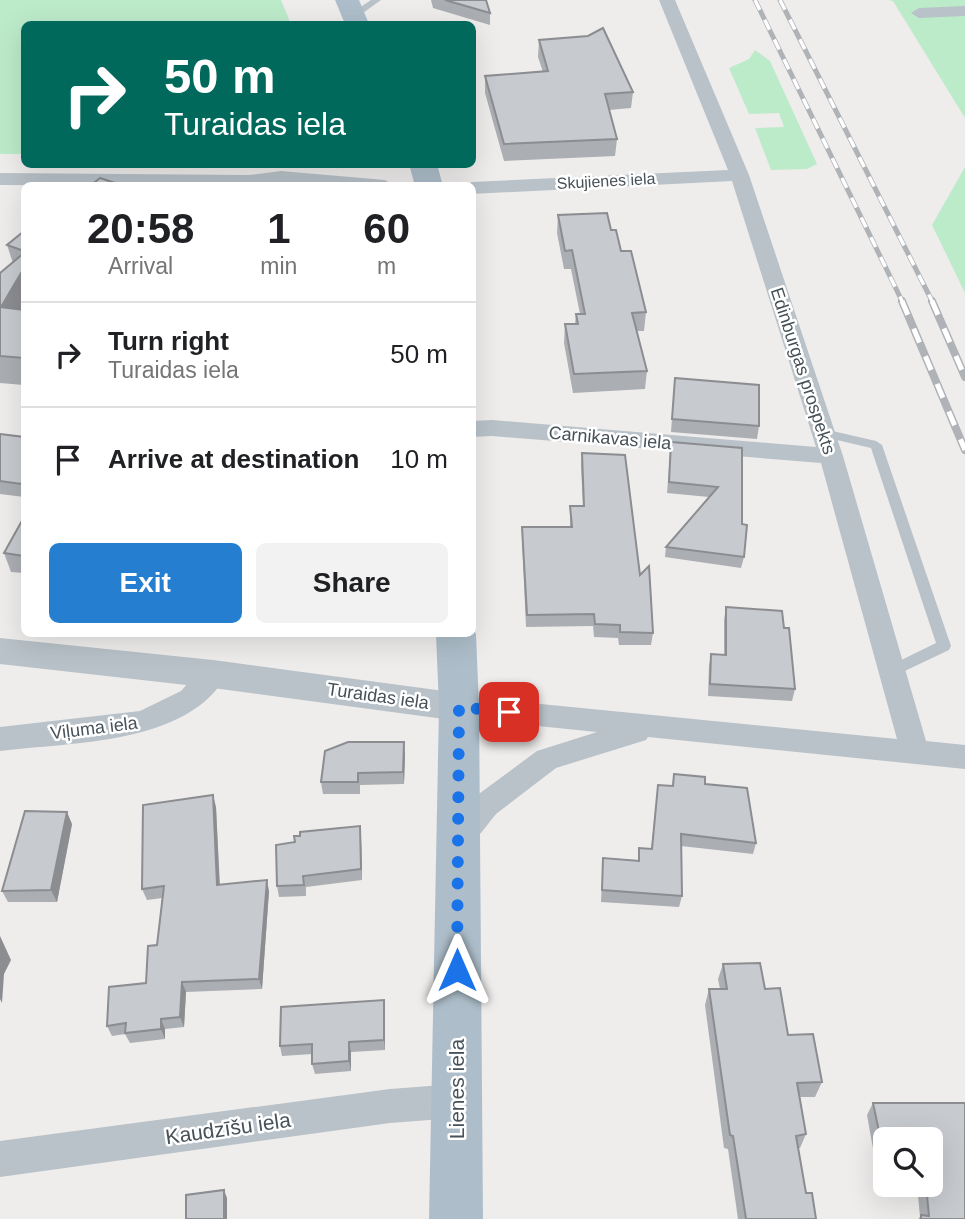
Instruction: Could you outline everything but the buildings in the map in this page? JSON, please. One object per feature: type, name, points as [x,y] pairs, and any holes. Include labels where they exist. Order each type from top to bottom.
[{"type":"main road","name":"Lienes iela","points":[[456,637],[459,707],[456,1219]]},
{"type":"street","name":"Edinburgas prospekts","points":[[667,0],[740,175],[827,445],[915,752]]},
{"type":"street","points":[[919,13],[965,11]]},
{"type":"street","name":"Skujienes iela","points":[[476,188],[740,175]]},
{"type":"street","points":[[0,179],[249,181],[281,177],[339,182]]},
{"type":"street","name":"Carnikavas iela","points":[[476,429],[827,445]]},
{"type":"street","name":"Turaidas iela","points":[[0,651],[213,674],[459,707],[965,757]]},
{"type":"street","name":"Viļuma iela","points":[[0,739],[144,722],[191,699],[213,674]]},
{"type":"street","points":[[458,839],[486,805],[547,759],[609,738],[659,727]]},
{"type":"street","name":"Kaudzīšu iela","points":[[0,1159],[390,1106],[456,1101]]},
{"type":"lane","points":[[352,13],[377,0]]},
{"type":"lane","points":[[827,445],[876,445],[944,646],[892,671]]},
{"type":"green space","points":[[0,0],[281,0],[290,21],[21,21],[21,154],[0,154]]},
{"type":"green space","points":[[888,0],[965,0],[965,118],[893,1]]},
{"type":"green space","points":[[755,50],[770,61],[817,164],[807,169],[771,170],[755,128],[784,127],[779,113],[749,114],[729,68],[749,59]]},
{"type":"green space","points":[[965,167],[965,293],[932,225]]},
{"type":"railway","points":[[755,0],[903,303]]},
{"type":"railway","points":[[780,0],[932,301]]},
{"type":"railway","points":[[902,301],[965,450]]},
{"type":"railway","points":[[932,301],[965,377]]},
{"type":"route","points":[[457,970],[459,707],[509,712]]}]
